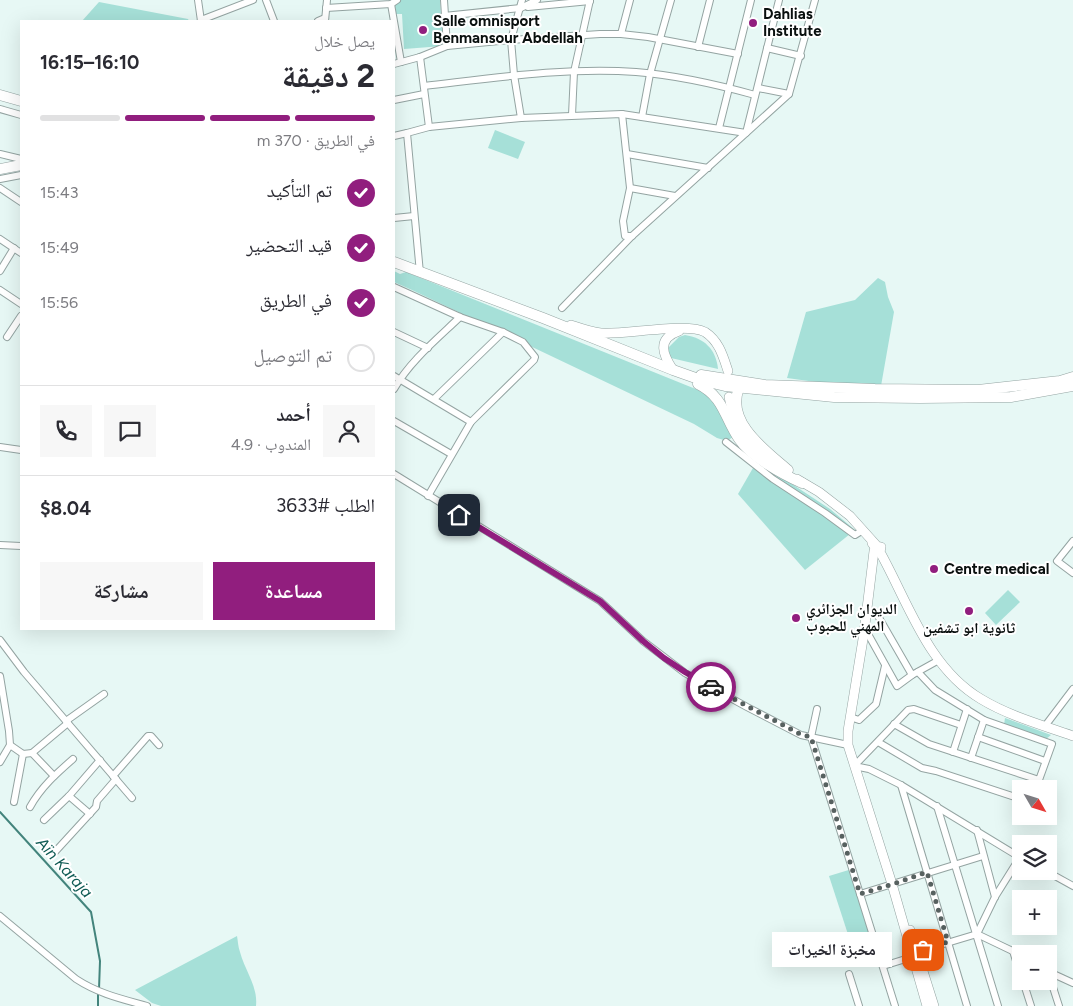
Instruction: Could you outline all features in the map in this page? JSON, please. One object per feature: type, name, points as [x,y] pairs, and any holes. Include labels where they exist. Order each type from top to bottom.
[{"type":"main road","points":[[0,96],[20,101]]},
{"type":"main road","points":[[0,169],[20,164]]},
{"type":"main road","points":[[395,262],[543,318],[673,370],[714,384],[834,397],[978,398],[1011,397],[1073,386]]},
{"type":"main road","points":[[543,318],[600,333],[685,328],[704,331],[715,342],[722,353],[728,371]]},
{"type":"main road","points":[[685,328],[670,336],[664,344],[664,356],[673,370],[713,394],[720,403],[739,439],[751,452],[790,477],[802,482]]},
{"type":"main road","points":[[673,370],[765,385],[875,390],[978,390],[1060,381],[1073,377]]},
{"type":"main road","points":[[738,388],[737,409],[749,434],[802,482]]},
{"type":"main road","points":[[729,397],[738,426],[750,443],[765,457],[850,516],[863,530],[877,550],[920,630],[939,660],[965,688],[1000,710],[1073,736]]},
{"type":"main road","points":[[877,550],[872,610],[853,718],[852,741],[854,754],[915,954],[934,1006]]},
{"type":"main road","points":[[877,550],[848,731],[848,745],[870,819],[894,884]]},
{"type":"main road","points":[[915,954],[927,1006]]},
{"type":"street","points":[[198,0],[201,20]]},
{"type":"street","points":[[203,20],[253,0]]},
{"type":"street","points":[[266,0],[274,20]]},
{"type":"street","points":[[325,20],[327,0]]},
{"type":"street","points":[[444,0],[447,46]]},
{"type":"street","points":[[521,118],[511,40],[522,0]]},
{"type":"street","points":[[521,8],[537,0]]},
{"type":"street","points":[[444,16],[590,0],[574,72],[572,115]]},
{"type":"street","points":[[621,34],[630,0]]},
{"type":"street","points":[[642,117],[650,74],[671,0]]},
{"type":"street","points":[[698,47],[710,0]]},
{"type":"street","points":[[719,128],[751,0]]},
{"type":"street","points":[[746,133],[779,0]]},
{"type":"street","points":[[562,308],[632,236],[790,94],[815,0]]},
{"type":"street","points":[[326,8],[394,2],[402,62]]},
{"type":"street","points":[[395,64],[420,57],[447,46],[511,40],[621,34],[648,37],[660,41],[738,54]]},
{"type":"street","points":[[768,48],[801,56]]},
{"type":"street","points":[[420,57],[429,127]]},
{"type":"street","points":[[424,86],[514,75],[597,71],[650,74],[730,88],[790,94]]},
{"type":"street","points":[[395,100],[424,94]]},
{"type":"street","points":[[0,109],[20,115]]},
{"type":"street","points":[[395,136],[429,127],[521,118],[622,114],[746,133]]},
{"type":"street","points":[[622,114],[630,188],[623,220],[625,236],[632,236]]},
{"type":"street","points":[[408,133],[420,272]]},
{"type":"street","points":[[0,154],[20,159]]},
{"type":"street","points":[[627,154],[708,168]]},
{"type":"street","points":[[0,179],[20,176]]},
{"type":"street","points":[[0,188],[20,201]]},
{"type":"street","points":[[630,188],[675,196]]},
{"type":"street","points":[[395,218],[414,216]]},
{"type":"street","points":[[0,239],[20,251]]},
{"type":"street","points":[[0,271],[14,248]]},
{"type":"street","points":[[395,287],[460,317],[503,332],[524,342],[534,354],[534,360],[471,422],[428,496]]},
{"type":"street","points":[[0,290],[20,303]]},
{"type":"street","points":[[460,317],[397,378],[471,422]]},
{"type":"street","points":[[7,337],[20,318]]},
{"type":"street","points":[[395,332],[428,348]]},
{"type":"street","points":[[434,399],[503,332]]},
{"type":"street","points":[[395,422],[451,454]]},
{"type":"street","points":[[726,442],[773,479],[825,513],[848,531],[855,535],[863,530]]},
{"type":"street","points":[[0,447],[20,450]]},
{"type":"street","points":[[395,475],[600,601],[643,641],[685,672],[802,735],[848,745]]},
{"type":"street","points":[[1073,541],[1057,561],[1073,573]]},
{"type":"street","points":[[0,545],[20,546]]},
{"type":"street","points":[[872,610],[878,616],[915,674],[935,690],[984,720],[1052,744]]},
{"type":"street","points":[[868,634],[897,686],[939,660]]},
{"type":"street","points":[[0,640],[24,672],[132,798]]},
{"type":"street","points":[[853,718],[859,720],[876,704],[886,666]]},
{"type":"street","points":[[0,676],[10,745],[0,762]]},
{"type":"street","points":[[1045,726],[1073,689]]},
{"type":"street","points":[[10,745],[23,754],[32,753],[67,722],[104,694]]},
{"type":"street","points":[[817,709],[811,737],[895,1006]]},
{"type":"street","points":[[961,725],[912,709],[906,711],[865,754],[858,765],[901,785],[1012,852]]},
{"type":"street","points":[[953,752],[967,709]]},
{"type":"street","points":[[972,758],[984,720]]},
{"type":"street","points":[[894,724],[929,744],[1038,780],[1057,730]]},
{"type":"street","points":[[53,854],[96,807],[97,801],[148,736],[151,736],[159,745]]},
{"type":"street","points":[[978,737],[1045,761]]},
{"type":"street","points":[[878,742],[922,768],[1012,796]]},
{"type":"street","points":[[32,753],[54,776]]},
{"type":"street","points":[[14,802],[23,754]]},
{"type":"street","points":[[854,754],[865,754]]},
{"type":"street","points":[[30,807],[37,794],[73,759]]},
{"type":"street","points":[[44,820],[69,796],[100,760]]},
{"type":"street","points":[[901,785],[967,1006]]},
{"type":"street","points":[[69,796],[90,814]]},
{"type":"street","points":[[937,806],[998,1006]]},
{"type":"street","points":[[977,830],[995,897]]},
{"type":"street","points":[[860,894],[983,856]]},
{"type":"street","points":[[977,934],[995,897],[1012,870]]},
{"type":"street","points":[[1057,877],[1073,886]]},
{"type":"street","points":[[0,916],[76,979],[90,988],[113,998],[147,1006]]},
{"type":"street","points":[[883,966],[948,942],[977,934],[1012,951]]},
{"type":"street","points":[[849,974],[858,1006]]},
{"type":"street","points":[[1057,976],[1073,983]]},
{"type":"street","points":[[1025,990],[1031,1006]]},
{"type":"street","points":[[1054,990],[1059,1006]]},
{"type":"shaded area","name":"Salle omnisport Benmansour Abdellah","points":[[401,0],[440,0],[443,46],[404,49],[402,14],[394,14],[393,6]]},
{"type":"shaded area","points":[[99,2],[188,20],[83,20]]},
{"type":"shaded area","points":[[495,130],[525,142],[518,159],[488,148]]},
{"type":"shaded area","points":[[395,272],[400,274],[406,272],[708,394],[717,404],[733,437],[727,441],[717,438],[694,424],[395,282]]},
{"type":"shaded area","points":[[878,278],[885,282],[894,312],[881,386],[830,384],[787,378],[806,312],[855,300]]},
{"type":"shaded area","points":[[685,335],[698,339],[712,350],[718,369],[671,358],[668,348],[679,337]]},
{"type":"shaded area","points":[[757,461],[830,509],[855,530],[805,570],[738,494]]},
{"type":"shaded area","points":[[1008,590],[1020,602],[996,625],[985,613]]},
{"type":"shaded area","points":[[1005,718],[1051,735],[1046,739],[1004,725]]},
{"type":"shaded area","points":[[852,869],[878,957],[857,962],[829,876]]},
{"type":"shaded area","points":[[237,936],[242,959],[255,992],[256,1006],[161,1006],[152,1003],[135,990]]},
{"type":"waterway","name":"Aïn Karaja","points":[[0,812],[91,912],[100,961],[99,989]]},
{"type":"waterway","name":"Aïn Karaja","points":[[98,994],[98,1006]]},
{"type":"way so far","points":[[711,687],[802,735],[811,737],[860,894],[927,872],[948,942],[923,950]]},
{"type":"place","name":"Dahlias Institute","points":[[753,23]]},
{"type":"place","name":"Salle omnisport Benmansour Abdellah","points":[[423,30]]},
{"type":"place","name":"Centre medical","points":[[934,569]]},
{"type":"place","name":"ثانوية ابو تشفين","points":[[969,611]]},
{"type":"place","name":"الديوان الجزائري المهني للحبوب","points":[[796,618]]},
{"type":"place","name":"مخبزة الخيرات","points":[[923,950]]},
{"type":"route","points":[[459,515],[600,601],[664,658],[711,687]]}]
